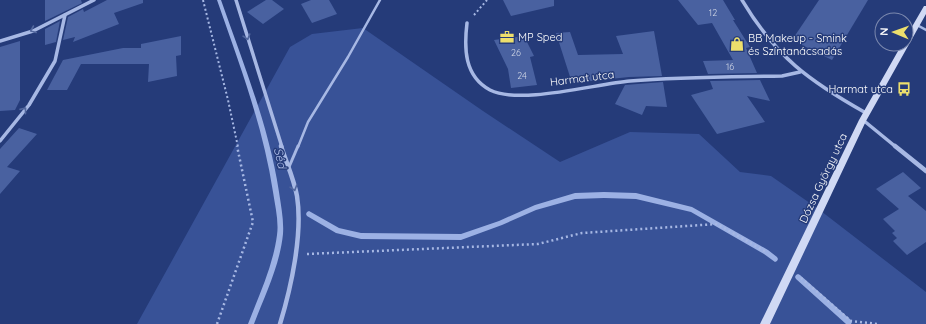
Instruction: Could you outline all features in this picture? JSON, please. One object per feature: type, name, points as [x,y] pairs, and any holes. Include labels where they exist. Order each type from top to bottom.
[{"type":"main road","name":"Dózsa György utca","points":[[914,29],[926,8]]},
{"type":"main road","name":"Dózsa György utca","points":[[765,324],[864,116],[901,52]]},
{"type":"street","points":[[0,41],[33,31],[94,0]]},
{"type":"street","points":[[236,0],[297,196],[299,221],[296,254],[288,301],[280,324]]},
{"type":"street","points":[[742,0],[769,42],[800,72],[864,116],[926,171]]},
{"type":"street","points":[[0,141],[29,105],[55,60],[65,15]]},
{"type":"street","name":"Harmat utca","points":[[467,23],[464,45],[466,60],[475,78],[486,88],[495,92],[510,95],[539,93],[610,83],[782,76],[800,72]]},
{"type":"lane","points":[[289,170],[292,157],[308,122],[348,57],[380,0]]},
{"type":"lane","points":[[916,25],[926,30]]},
{"type":"path","points":[[203,0],[228,100],[253,222],[217,324]]},
{"type":"path","points":[[467,23],[487,0]]},
{"type":"path","points":[[296,254],[538,244],[582,233],[717,224],[766,252]]},
{"type":"path","points":[[800,278],[851,321],[878,324]]},
{"type":"shaded area","points":[[363,28],[560,162],[630,132],[699,134],[740,172],[771,176],[817,208],[926,292],[926,324],[137,324],[290,47],[312,34]]},
{"type":"building","points":[[45,0],[81,0],[82,3],[45,21]]},
{"type":"building","points":[[107,0],[143,0],[143,3],[114,13],[119,24],[73,42],[75,37],[63,40],[68,17],[83,9],[84,12]]},
{"type":"building","points":[[266,0],[272,0],[284,9],[263,24],[247,12]]},
{"type":"building","points":[[311,0],[329,0],[337,14],[312,23],[301,4]]},
{"type":"building","points":[[503,0],[554,0],[554,6],[511,16]]},
{"type":"building","points":[[678,0],[723,0],[735,20],[733,20],[750,47],[746,48],[757,73],[708,74],[703,61],[733,60],[712,23],[698,25]]},
{"type":"building","points":[[819,0],[868,0],[832,60],[792,40]]},
{"type":"building","points":[[60,21],[56,42],[45,45],[45,29]]},
{"type":"building","points":[[654,31],[662,76],[629,77],[572,83],[556,33],[570,32],[578,55],[623,54],[616,36]]},
{"type":"building","points":[[181,36],[181,55],[176,56],[177,76],[148,82],[149,64],[81,64],[67,90],[47,90],[63,60],[123,48],[141,48],[141,44]]},
{"type":"building","points":[[524,36],[534,56],[530,57],[537,85],[511,88],[508,69],[494,40]]},
{"type":"building","points":[[20,41],[20,100],[15,110],[0,111],[0,47]]},
{"type":"building","points":[[760,80],[770,101],[747,96],[765,122],[717,134],[691,95],[713,89],[710,81]]},
{"type":"building","points":[[663,82],[667,107],[646,106],[642,115],[615,104],[625,85]]},
{"type":"building","points":[[19,128],[37,134],[7,167],[20,171],[0,194],[0,149]]},
{"type":"building","points":[[903,172],[921,188],[908,196],[926,211],[926,242],[907,255],[893,241],[897,238],[892,233],[895,231],[883,219],[899,209],[876,189]]},
{"type":"waterway","name":"Séd","points":[[219,0],[251,92],[265,139],[275,186],[279,216],[280,234],[278,246],[268,280],[251,324]]},
{"type":"waterway","points":[[309,214],[338,231],[361,236],[461,237],[535,208],[575,196],[636,196],[692,210],[766,252],[775,259]]},
{"type":"waterway","points":[[798,277],[849,322]]},
{"type":"place","name":"MP Sped","points":[[507,37]]},
{"type":"place","name":"BB Makeup - Smink és Színtanácsadás","points":[[737,44]]},
{"type":"place","name":"Harmat utca","points":[[904,89]]}]
